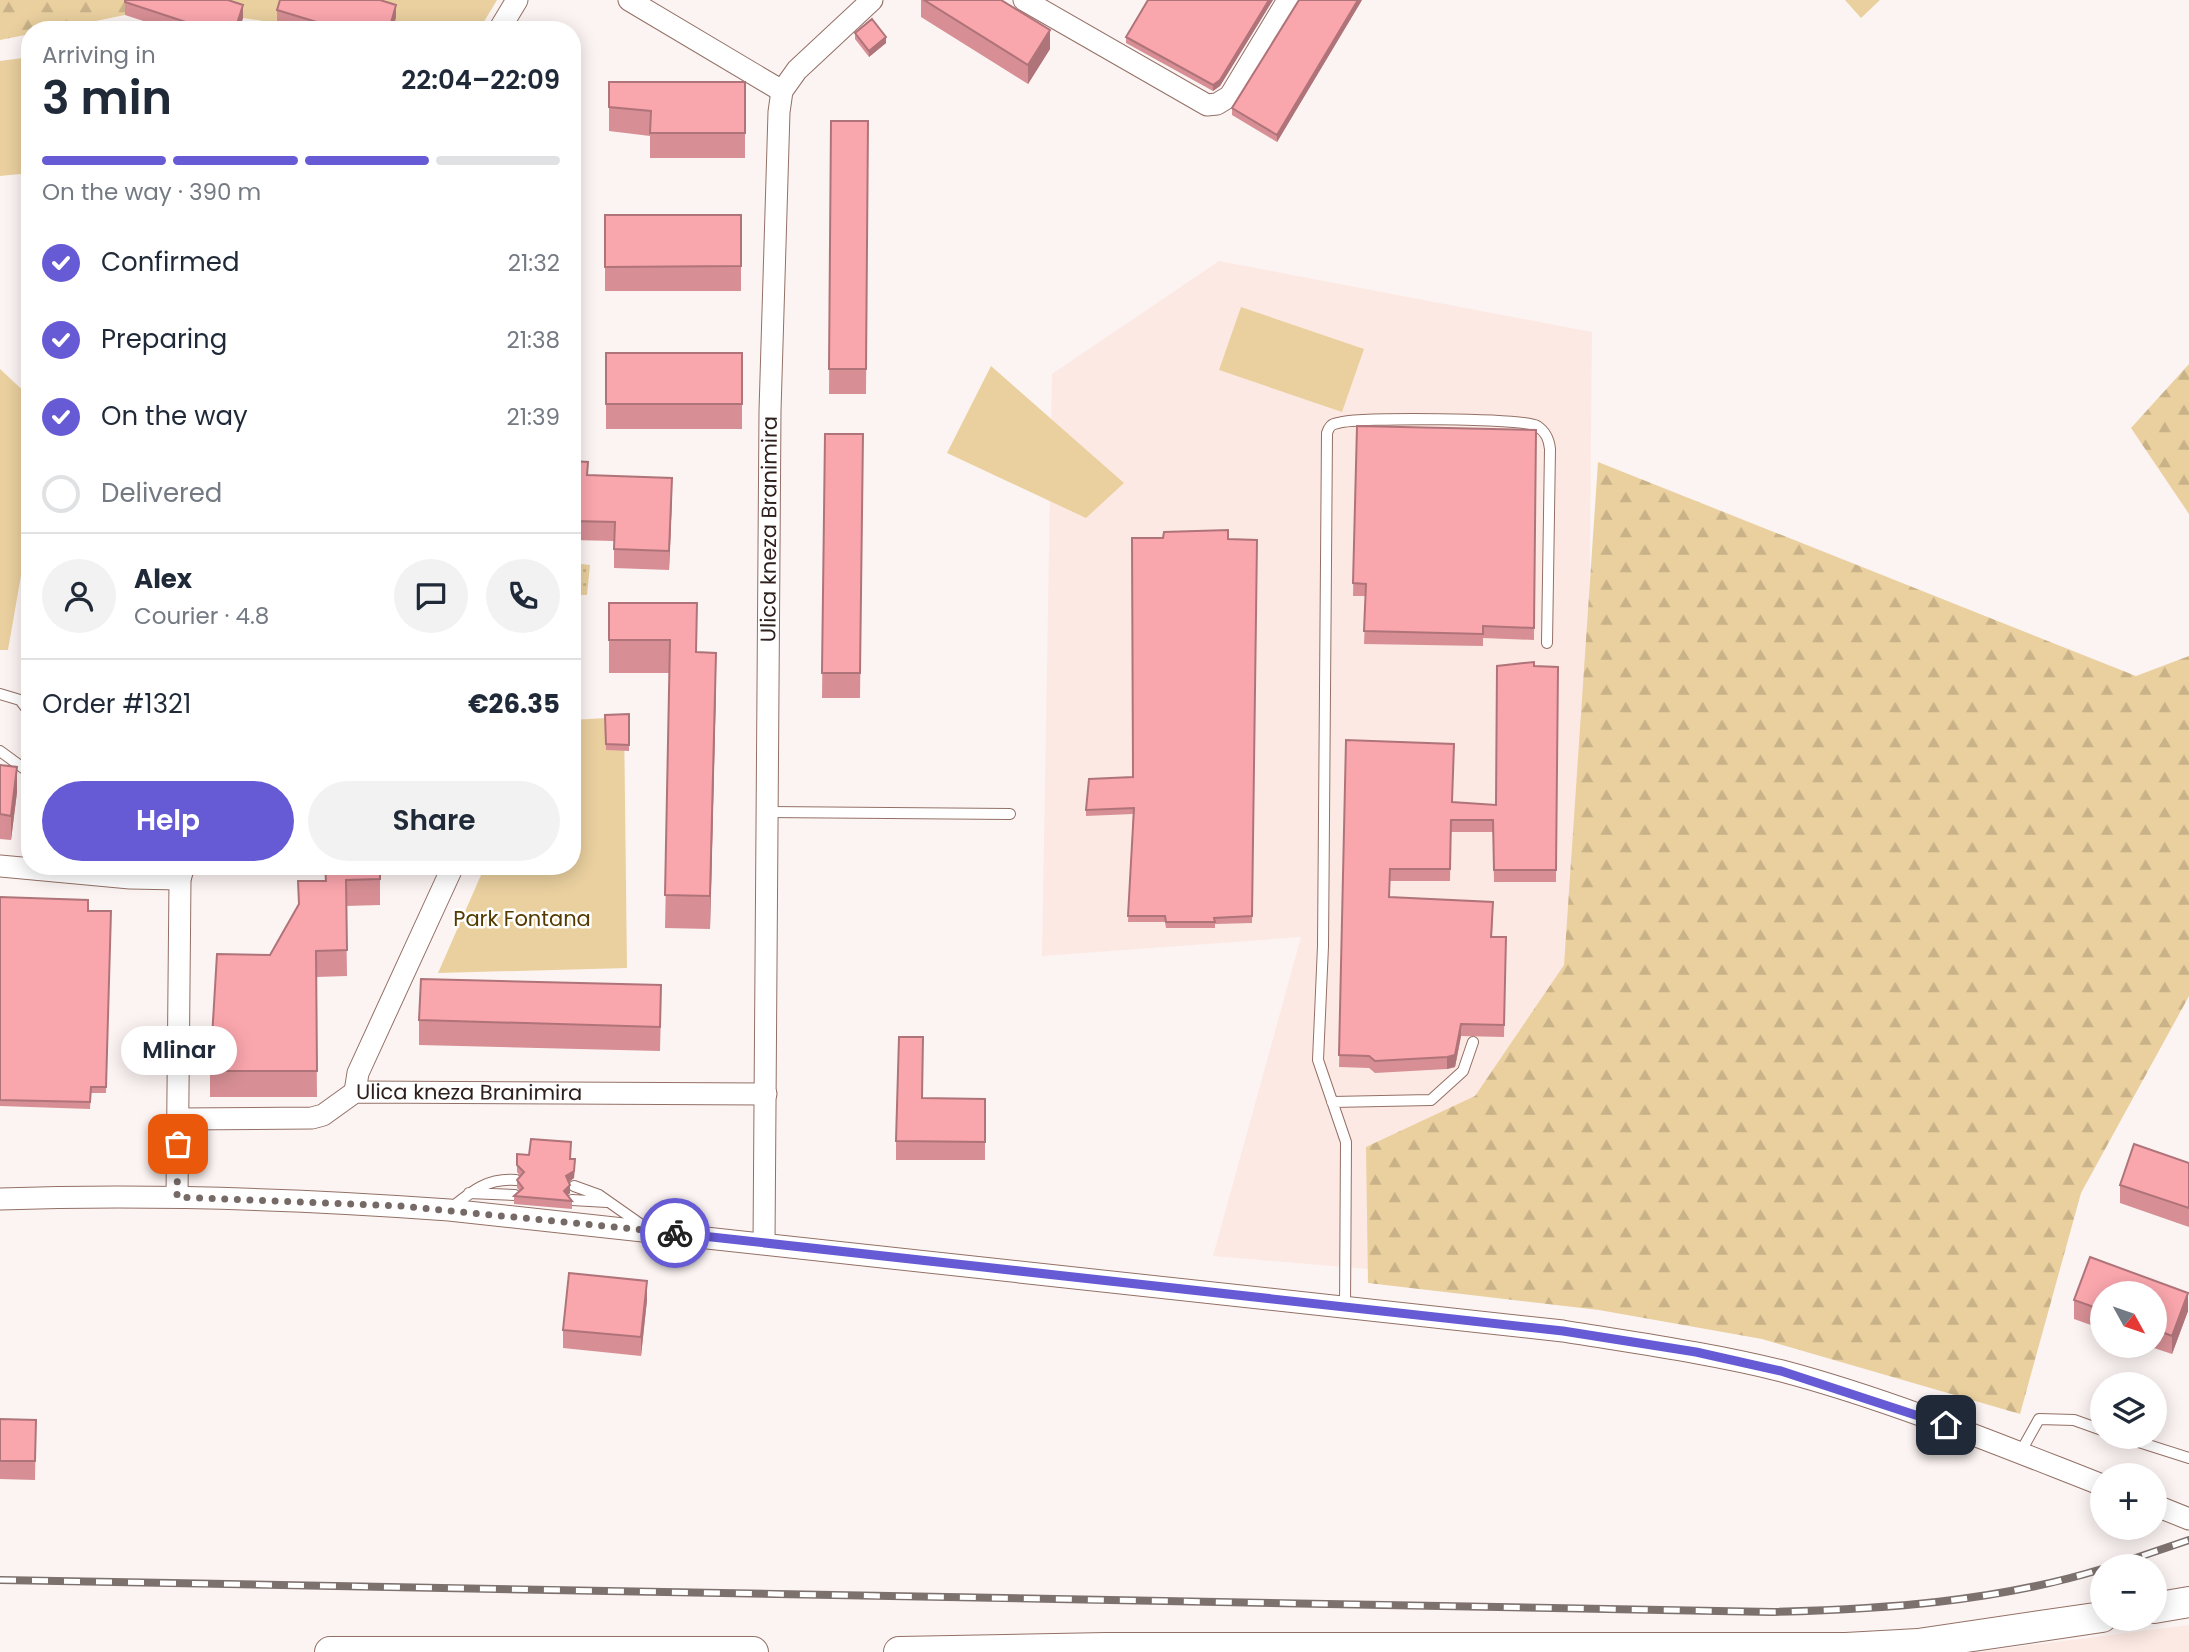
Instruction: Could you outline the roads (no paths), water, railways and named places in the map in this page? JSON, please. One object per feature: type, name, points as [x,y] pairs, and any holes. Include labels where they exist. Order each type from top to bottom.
[{"type":"main road","points":[[2167,1606],[2189,1602]]},
{"type":"main road","points":[[899,1652],[1846,1648],[1918,1644],[2090,1619]]},
{"type":"main road","points":[[330,1652],[753,1652]]},
{"type":"street","points":[[504,21],[517,0]]},
{"type":"street","points":[[634,1],[782,91],[814,52],[872,0]]},
{"type":"street","points":[[1024,0],[1207,105],[1217,104],[1230,96],[1288,0]]},
{"type":"street","name":"Ulica kneza Branimira","points":[[764,1243],[770,411],[776,178],[782,91]]},
{"type":"street","points":[[0,866],[21,867]]},
{"type":"street","points":[[118,875],[130,878],[161,875]]},
{"type":"street","points":[[177,1197],[182,875]]},
{"type":"street","points":[[355,1092],[358,1073],[449,875]]},
{"type":"street","name":"Ulica kneza Branimira","points":[[178,1119],[312,1118],[323,1115],[355,1092],[766,1094]]},
{"type":"street","points":[[0,1199],[177,1197],[354,1203],[449,1210],[648,1229],[1563,1331],[1696,1352],[1834,1387],[2090,1480]]},
{"type":"street","points":[[2167,1510],[2189,1519]]},
{"type":"lane","points":[[1345,1308],[1346,1142],[1318,1060],[1323,946],[1327,433],[1331,426],[1342,422],[1376,420],[1514,422],[1531,424],[1545,433],[1550,449],[1547,643]]},
{"type":"lane","points":[[0,694],[21,701]]},
{"type":"lane","points":[[0,751],[21,766]]},
{"type":"lane","points":[[768,812],[1010,814]]},
{"type":"lane","points":[[1332,1102],[1431,1100],[1463,1071],[1473,1042]]},
{"type":"lane","points":[[449,1210],[478,1186],[497,1180],[516,1180]]},
{"type":"lane","points":[[574,1186],[610,1203],[648,1229]]},
{"type":"lane","points":[[469,1193],[515,1195]]},
{"type":"lane","points":[[572,1200],[610,1203]]},
{"type":"lane","points":[[2020,1453],[2039,1419],[2074,1420],[2090,1426]]},
{"type":"lane","points":[[2161,1449],[2189,1458]]},
{"type":"railway","points":[[2148,1554],[2189,1540]]},
{"type":"railway","points":[[0,1580],[1773,1612],[1939,1602],[2021,1589],[2090,1572]]},
{"type":"place","name":"Mlinar","points":[[178,1144]]},
{"type":"park label","name":"Park Fontana","points":[[522,919]]}]
